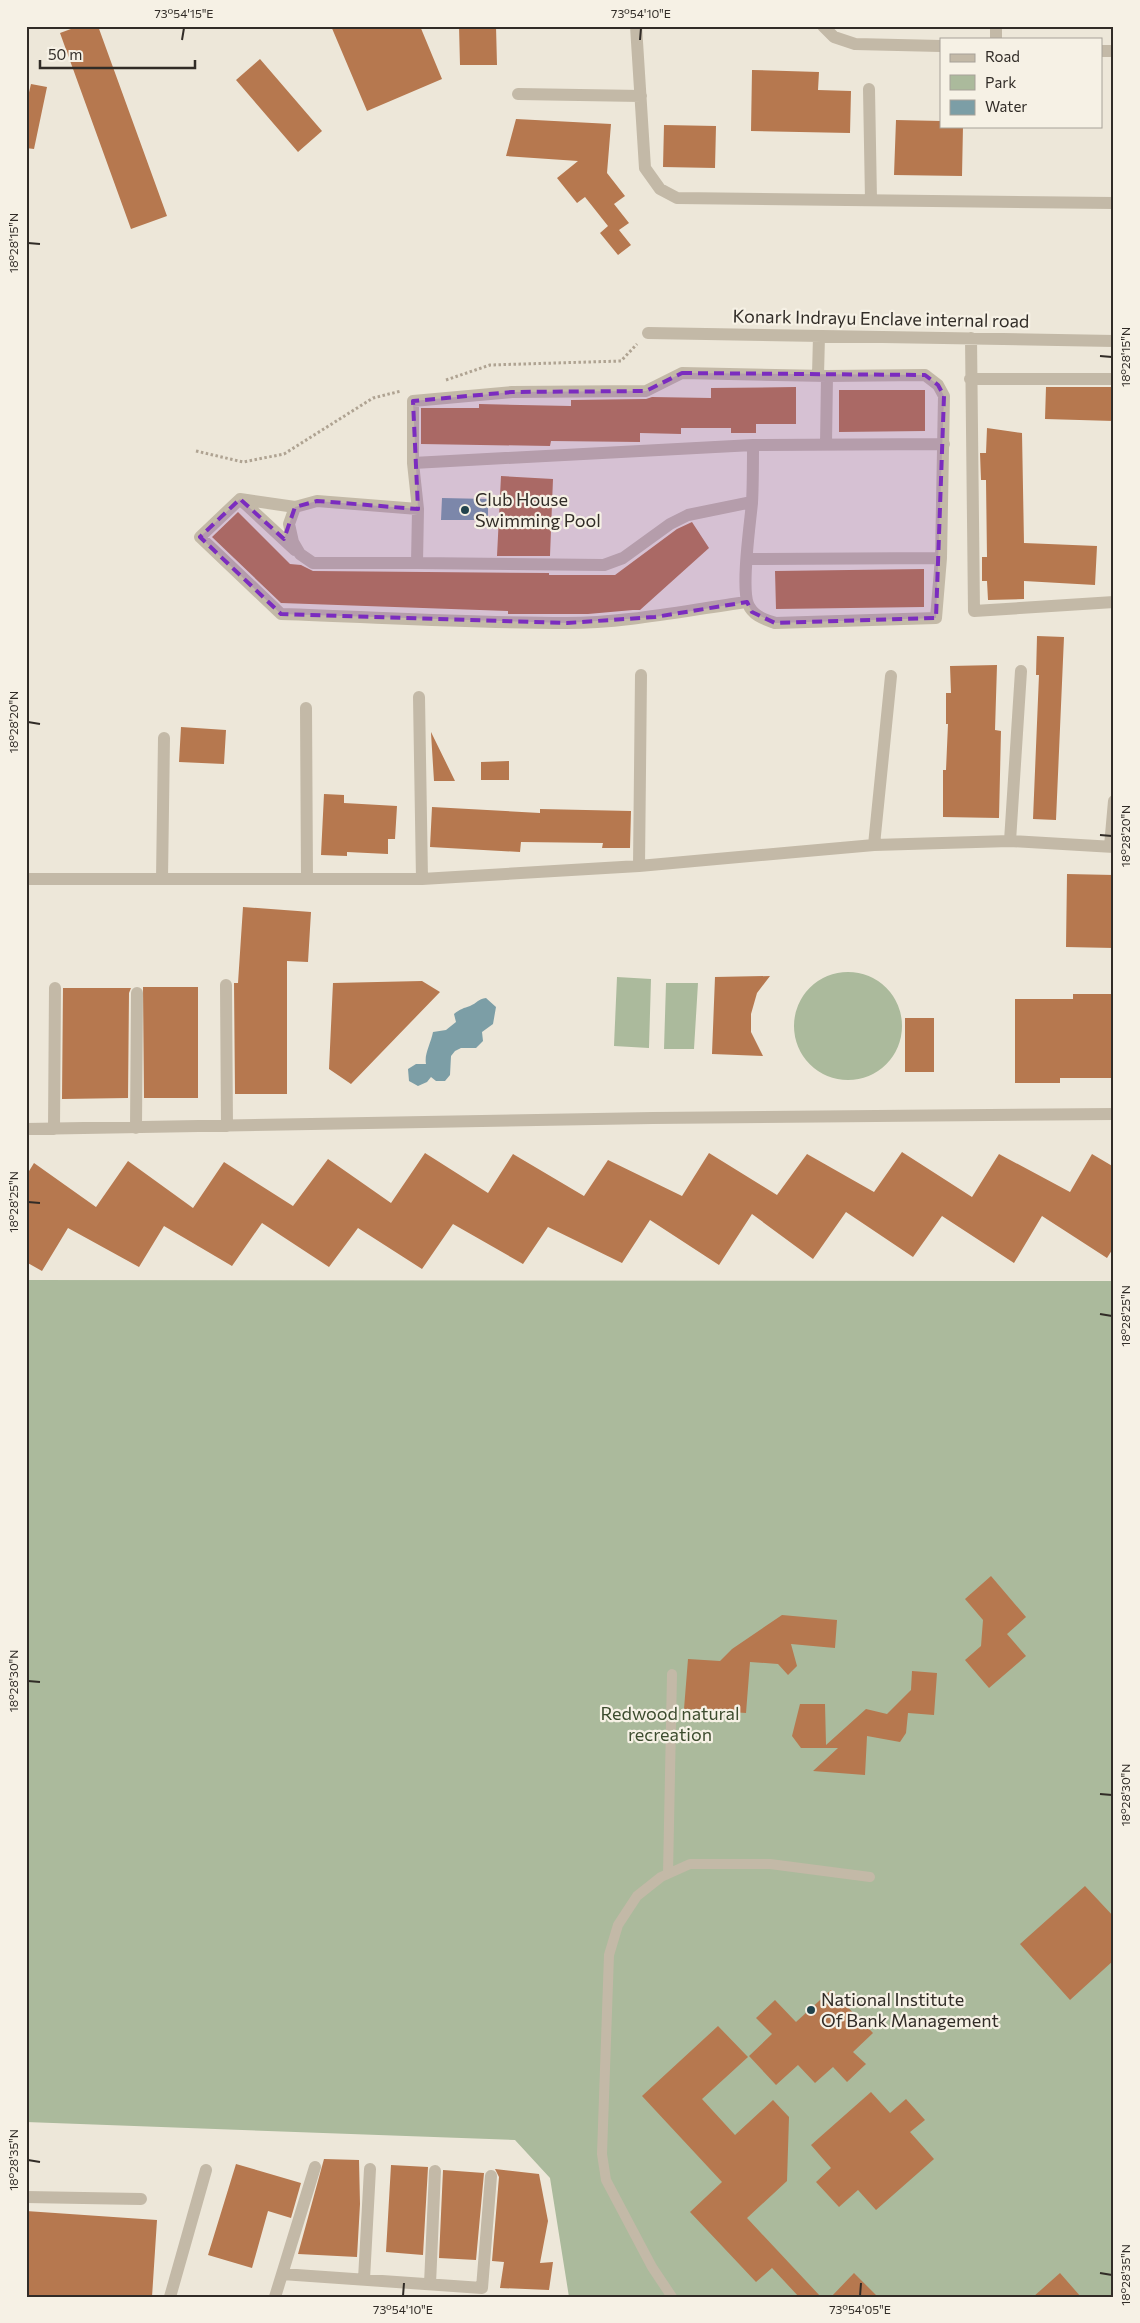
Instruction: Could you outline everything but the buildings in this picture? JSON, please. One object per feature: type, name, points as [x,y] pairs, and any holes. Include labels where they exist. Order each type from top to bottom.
[{"type":"street","points":[[636,26],[645,168],[660,189],[677,198],[1114,203]]},
{"type":"street","points":[[823,26],[834,37],[855,44],[940,46]]},
{"type":"street","points":[[869,89],[871,200]]},
{"type":"street","points":[[518,94],[640,96]]},
{"type":"street","name":"Konark Indrayu Enclave internal road","points":[[648,333],[1114,340]]},
{"type":"street","points":[[819,336],[826,444]]},
{"type":"street","points":[[971,338],[974,611],[1114,602]]},
{"type":"street","points":[[417,563],[418,509],[413,463],[413,401],[512,392],[646,391],[682,373],[925,375],[938,385],[944,396],[940,558],[936,618],[775,623],[762,619],[752,612],[747,602],[747,559],[752,502],[753,445]]},
{"type":"street","points":[[970,379],[1114,379]]},
{"type":"street","points":[[413,463],[753,445],[944,444]]},
{"type":"street","points":[[240,499],[295,507],[317,501],[418,509]]},
{"type":"street","points":[[240,499],[299,553],[313,563],[604,565],[623,558],[670,524],[688,515],[752,502]]},
{"type":"street","points":[[240,499],[200,537],[281,614],[567,623],[655,617],[674,612],[747,602]]},
{"type":"street","points":[[295,507],[289,524],[293,542],[299,553]]},
{"type":"street","points":[[747,559],[940,558]]},
{"type":"street","points":[[1010,841],[1020,671]]},
{"type":"street","points":[[639,866],[641,674]]},
{"type":"street","points":[[874,845],[891,676]]},
{"type":"street","points":[[419,697],[422,879]]},
{"type":"street","points":[[306,708],[307,879]]},
{"type":"street","points":[[162,879],[164,738]]},
{"type":"street","points":[[26,879],[422,879],[639,866],[874,845],[1010,841],[1112,846],[1114,801]]},
{"type":"street","points":[[226,985],[227,1126]]},
{"type":"street","points":[[54,1129],[55,988]]},
{"type":"street","points":[[136,1128],[137,993]]},
{"type":"street","points":[[26,1129],[653,1118],[1114,1114]]},
{"type":"street","points":[[275,2297],[315,2167]]},
{"type":"street","points":[[364,2279],[370,2169]]},
{"type":"street","points":[[170,2297],[206,2170]]},
{"type":"street","points":[[430,2284],[435,2170]]},
{"type":"street","points":[[282,2274],[430,2284],[482,2292],[491,2176]]},
{"type":"street","points":[[26,2197],[141,2199]]},
{"type":"lane","points":[[668,1874],[672,1674]]},
{"type":"lane","points":[[672,2297],[652,2267],[606,2180],[602,2154],[609,1954],[618,1925],[637,1896],[668,1874],[690,1864],[770,1864],[870,1877]]},
{"type":"highlighted area","points":[[682,373],[925,375],[938,385],[944,396],[936,618],[775,623],[752,612],[747,602],[655,617],[567,623],[281,614],[200,537],[240,499],[284,539],[295,507],[317,501],[418,509],[413,401],[512,392],[646,391]]},
{"type":"green space","points":[[848,972],[869,976],[886,988],[898,1005],[902,1026],[898,1047],[886,1064],[869,1076],[848,1080],[827,1076],[810,1064],[798,1047],[794,1026],[798,1005],[810,988],[827,976]]},
{"type":"green space","points":[[617,977],[651,979],[649,1048],[614,1046]]},
{"type":"green space","points":[[666,983],[698,983],[694,1049],[664,1049]]},
{"type":"green space","name":"Redwood natural recreation","points":[[26,1280],[1114,1281],[1114,2297],[569,2297],[550,2178],[515,2140],[26,2122]]},
{"type":"water","name":"Club House Swimming Pool","points":[[442,498],[488,499],[488,520],[441,520]]},
{"type":"water","points":[[486,998],[496,1007],[493,1024],[482,1032],[483,1041],[476,1048],[461,1048],[455,1051],[451,1056],[450,1075],[445,1081],[436,1081],[431,1077],[427,1082],[418,1086],[409,1081],[408,1069],[416,1064],[426,1064],[427,1052],[433,1032],[446,1030],[456,1022],[454,1014]]},
{"type":"place","name":"Club House Swimming Pool","points":[[465,510]]},
{"type":"place","name":"National Institute Of Bank Management","points":[[811,2010]]}]
